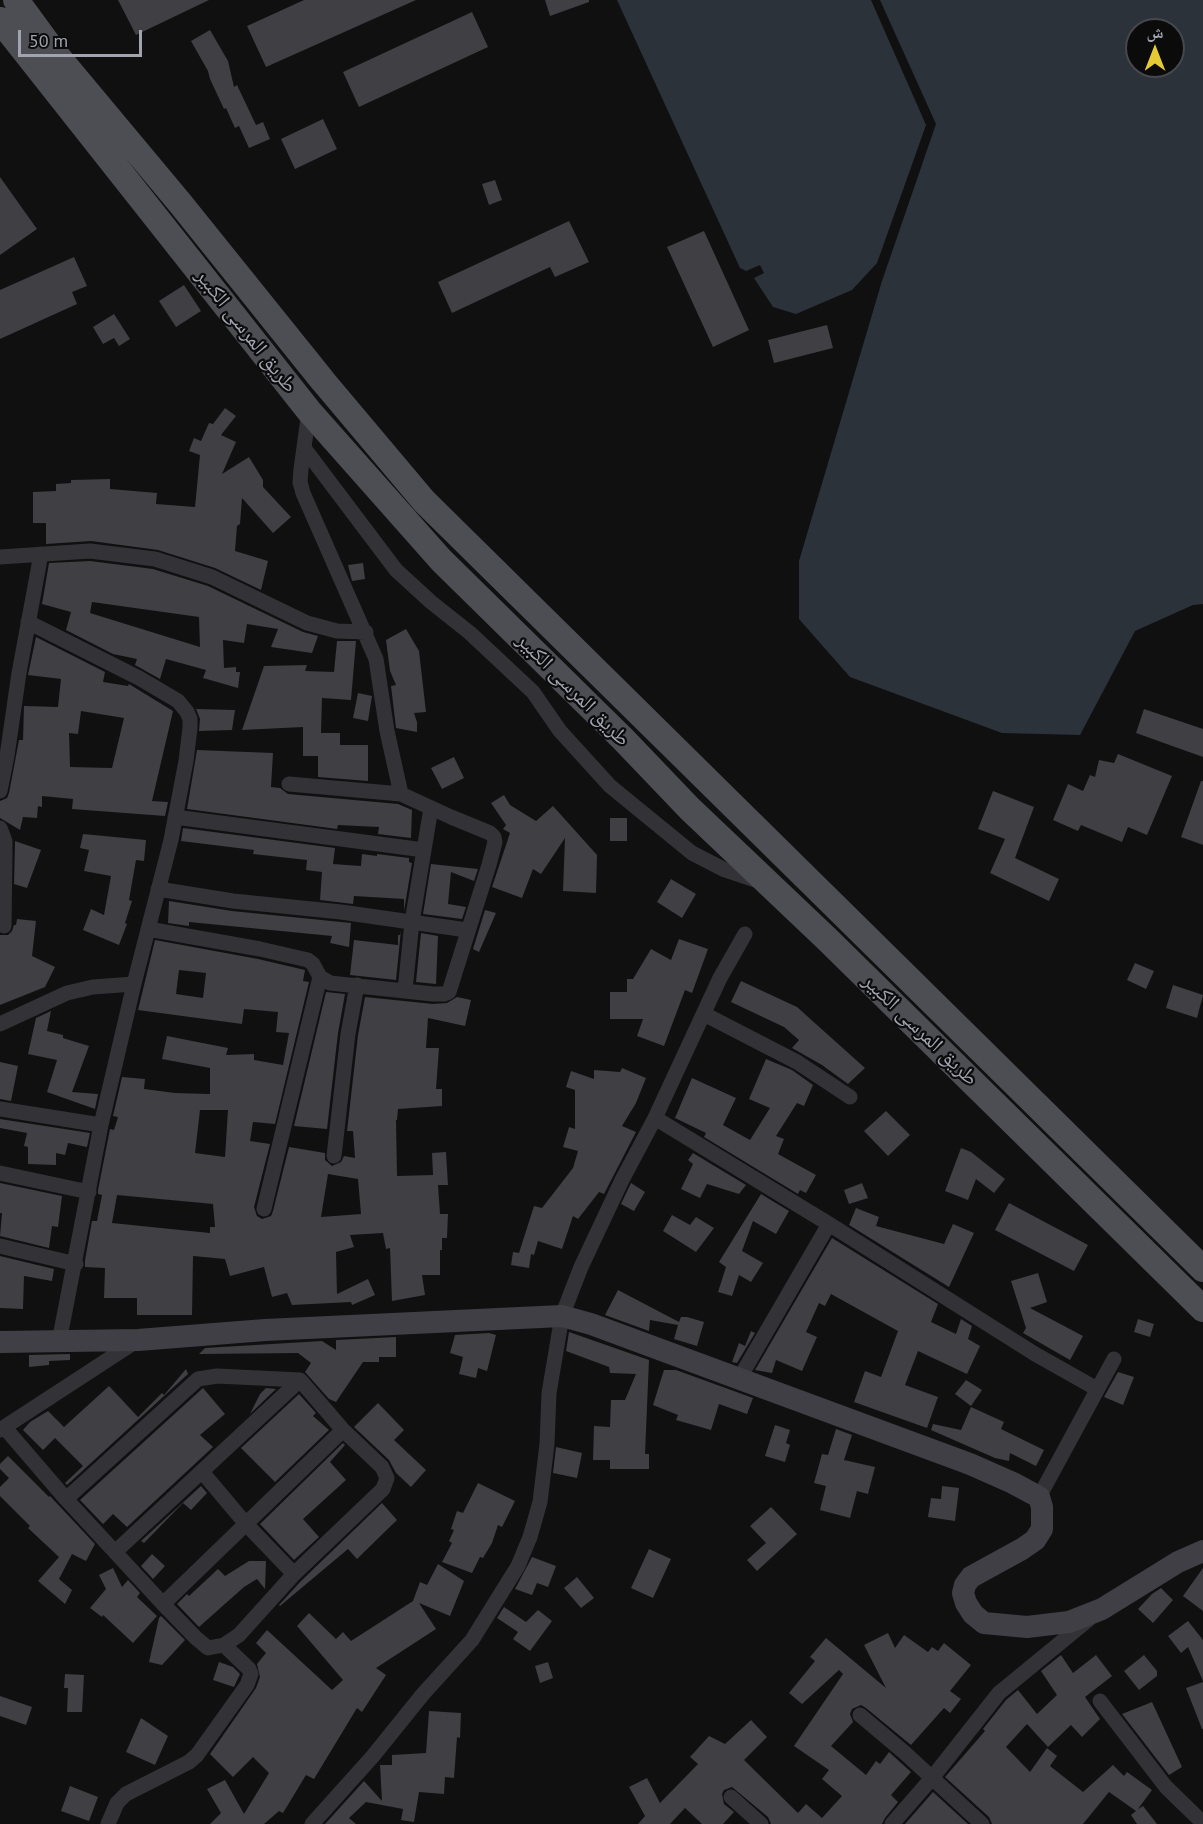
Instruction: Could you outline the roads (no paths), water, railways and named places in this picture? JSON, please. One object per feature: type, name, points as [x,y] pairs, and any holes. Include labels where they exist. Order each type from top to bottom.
[{"type":"main road","name":"طريق المرسى الكبير","points":[[16,0],[54,52],[424,501],[1203,1269]]},
{"type":"main road","name":"طريق المرسى الكبير","points":[[0,20],[309,411],[441,560],[769,885],[1203,1309]]},
{"type":"main road","points":[[0,1342],[138,1340],[265,1330],[562,1316],[591,1324],[970,1464],[1039,1497],[1042,1507],[1042,1529],[1035,1540],[971,1577],[966,1585],[963,1593],[966,1603],[973,1614],[984,1623],[1016,1626],[1069,1622],[1102,1609],[1178,1562],[1203,1551]]},
{"type":"street","points":[[309,411],[300,482],[376,659],[387,731],[401,794]]},
{"type":"street","points":[[304,448],[396,570],[470,633],[533,693],[560,731],[610,786],[692,853],[725,870],[769,885]]},
{"type":"street","points":[[0,557],[90,551],[154,559],[212,578],[307,623],[337,631],[366,632]]},
{"type":"street","points":[[0,791],[41,554]]},
{"type":"street","points":[[28,622],[139,678],[178,701],[190,719],[176,818],[101,1125],[76,1264],[59,1342]]},
{"type":"street","points":[[148,929],[308,960],[320,977],[330,983],[433,994],[448,992],[489,865],[495,842],[494,837],[490,833],[401,794],[289,784]]},
{"type":"street","points":[[405,990],[412,922],[431,808]]},
{"type":"street","points":[[176,818],[424,850]]},
{"type":"street","points":[[0,828],[5,848],[4,926]]},
{"type":"street","points":[[158,889],[233,901],[467,930]]},
{"type":"street","points":[[312,1824],[373,1756],[423,1694],[472,1641],[518,1566],[530,1537],[540,1502],[547,1444],[549,1393],[562,1316],[581,1267],[622,1180],[655,1118],[720,978],[745,934]]},
{"type":"street","points":[[264,1209],[320,977]]},
{"type":"street","points":[[0,1024],[67,993],[93,987],[134,984]]},
{"type":"street","points":[[334,1156],[348,1035],[357,985]]},
{"type":"street","points":[[704,1014],[797,1062],[850,1097]]},
{"type":"street","points":[[0,1109],[101,1125]]},
{"type":"street","points":[[655,1118],[1035,1354],[1097,1389]]},
{"type":"street","points":[[0,1173],[89,1191]]},
{"type":"street","points":[[739,1379],[829,1224]]},
{"type":"street","points":[[0,1246],[76,1264]]},
{"type":"street","points":[[66,1499],[198,1379],[217,1376],[300,1380],[343,1430],[382,1467],[387,1482],[383,1489],[294,1574],[239,1635],[224,1645],[214,1648],[206,1647],[163,1604],[66,1499],[2,1429],[138,1340]]},
{"type":"street","points":[[1039,1497],[1114,1359]]},
{"type":"street","points":[[115,1552],[300,1380]]},
{"type":"street","points":[[163,1604],[343,1430]]},
{"type":"street","points":[[202,1473],[246,1524],[294,1574]]},
{"type":"street","points":[[892,1824],[932,1778],[999,1693],[1102,1609]]},
{"type":"street","points":[[108,1824],[117,1803],[126,1794],[189,1762],[197,1755],[241,1694],[251,1674],[249,1669],[224,1645]]},
{"type":"street","points":[[1100,1701],[1166,1787],[1202,1823]]},
{"type":"street","points":[[860,1715],[982,1824]]},
{"type":"street","points":[[731,1797],[761,1824]]}]
